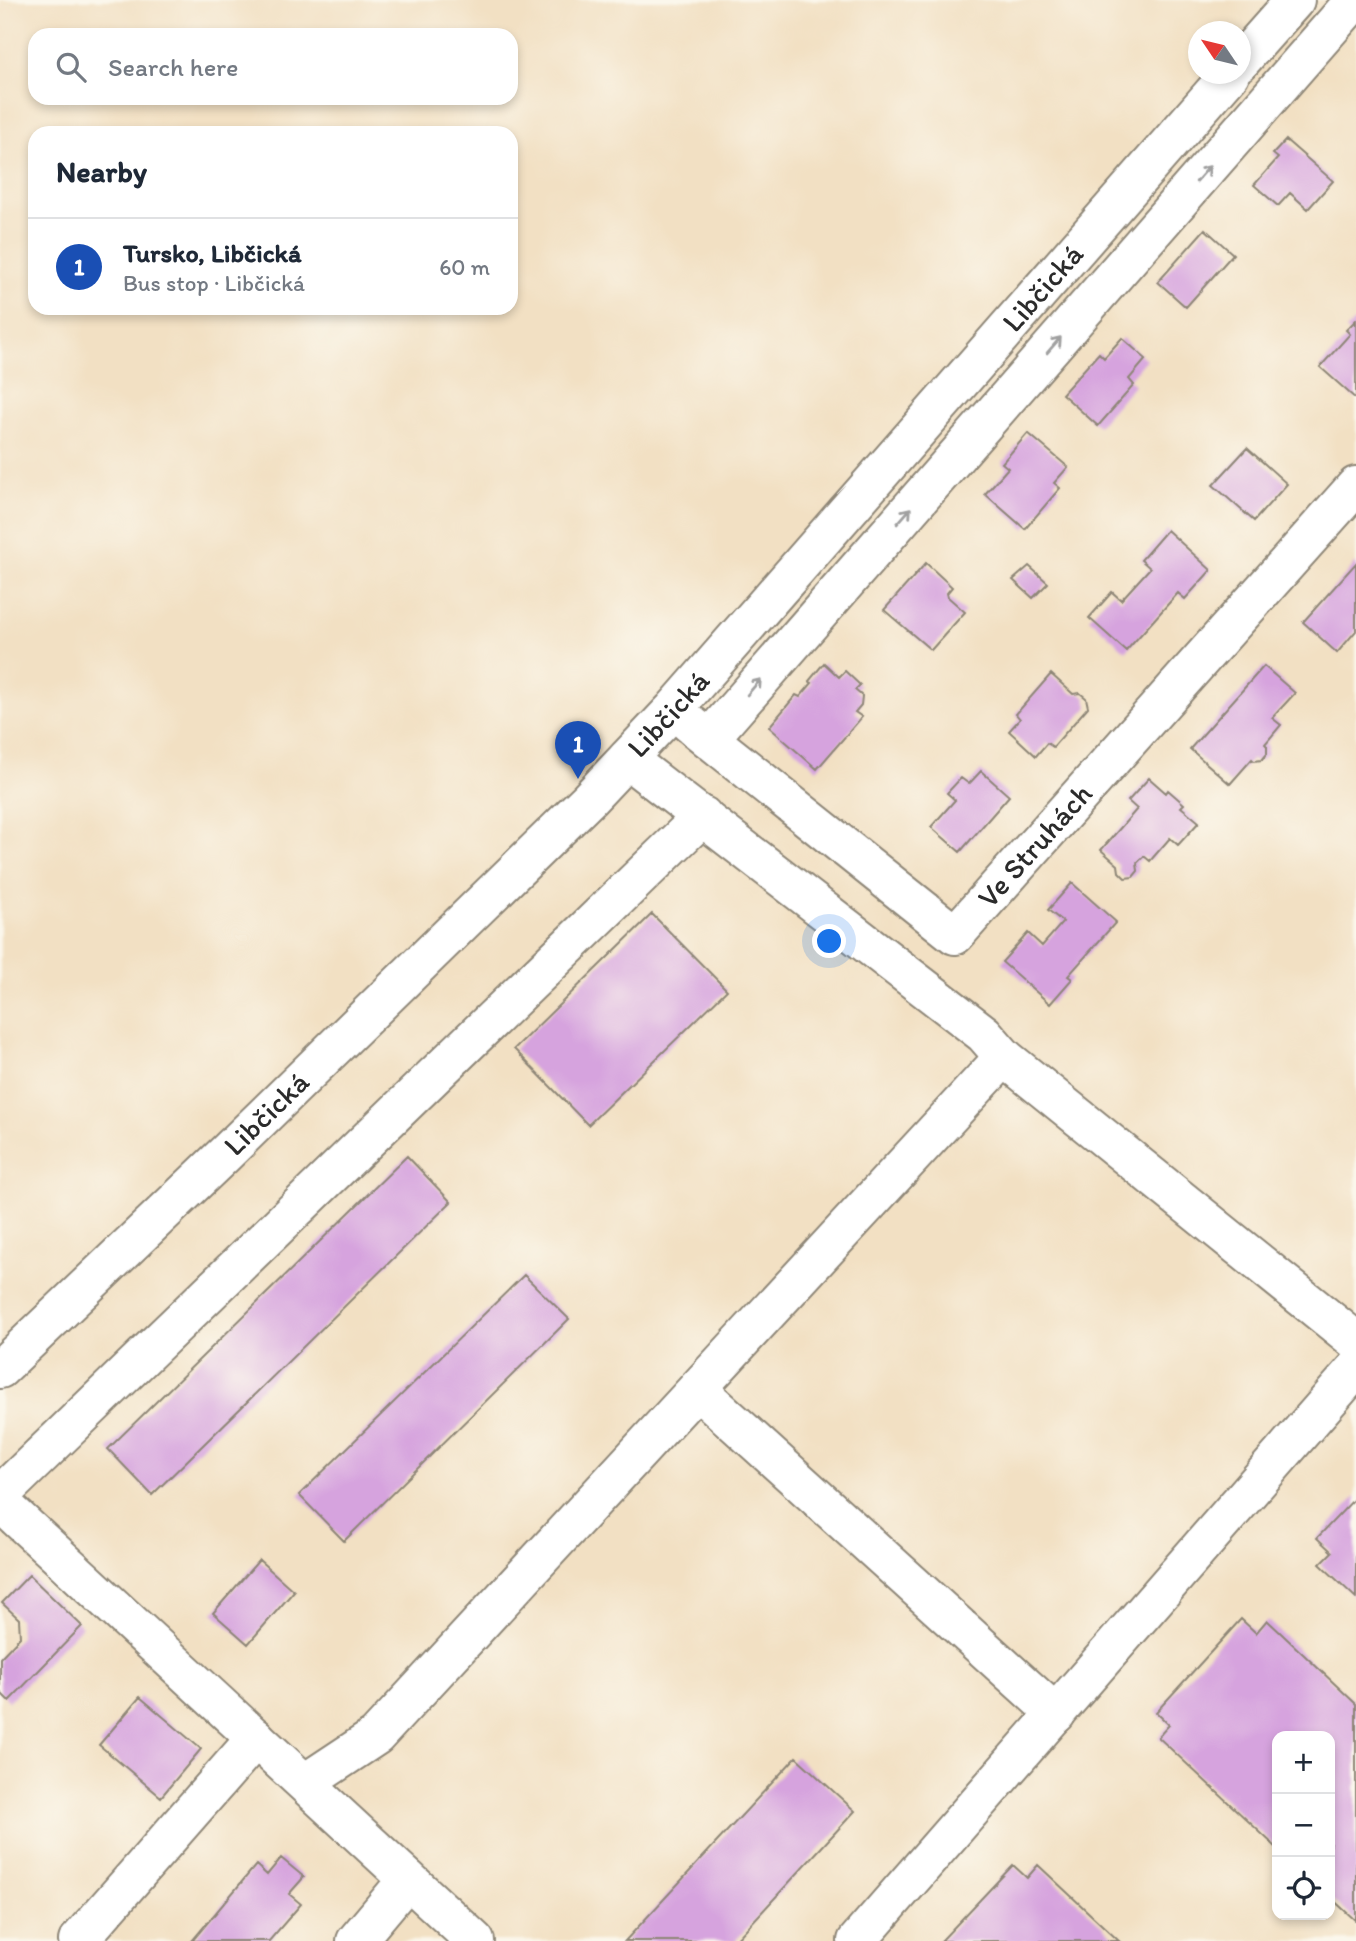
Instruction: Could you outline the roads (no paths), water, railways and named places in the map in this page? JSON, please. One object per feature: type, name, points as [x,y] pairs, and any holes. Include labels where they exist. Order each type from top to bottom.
[{"type":"street","points":[[1251,51],[1295,0]]},
{"type":"street","name":"Libčická","points":[[709,739],[1355,0]]},
{"type":"street","name":"Libčická","points":[[0,1369],[589,799],[673,710],[1221,84]]},
{"type":"street","name":"Ve Struhách","points":[[673,710],[955,935],[1356,486]]},
{"type":"street","points":[[627,759],[984,1034],[1003,1057],[1356,1341]]},
{"type":"street","points":[[0,1495],[704,816]]},
{"type":"street","points":[[305,1783],[376,1736],[1003,1057]]},
{"type":"street","points":[[857,1941],[1356,1369]]},
{"type":"street","points":[[697,1389],[1056,1714]]},
{"type":"street","points":[[0,1503],[475,1941]]},
{"type":"street","points":[[78,1941],[256,1738]]},
{"type":"street","points":[[356,1941],[408,1879]]},
{"type":"place","name":"Tursko, Libčická","points":[[578,779]]}]
